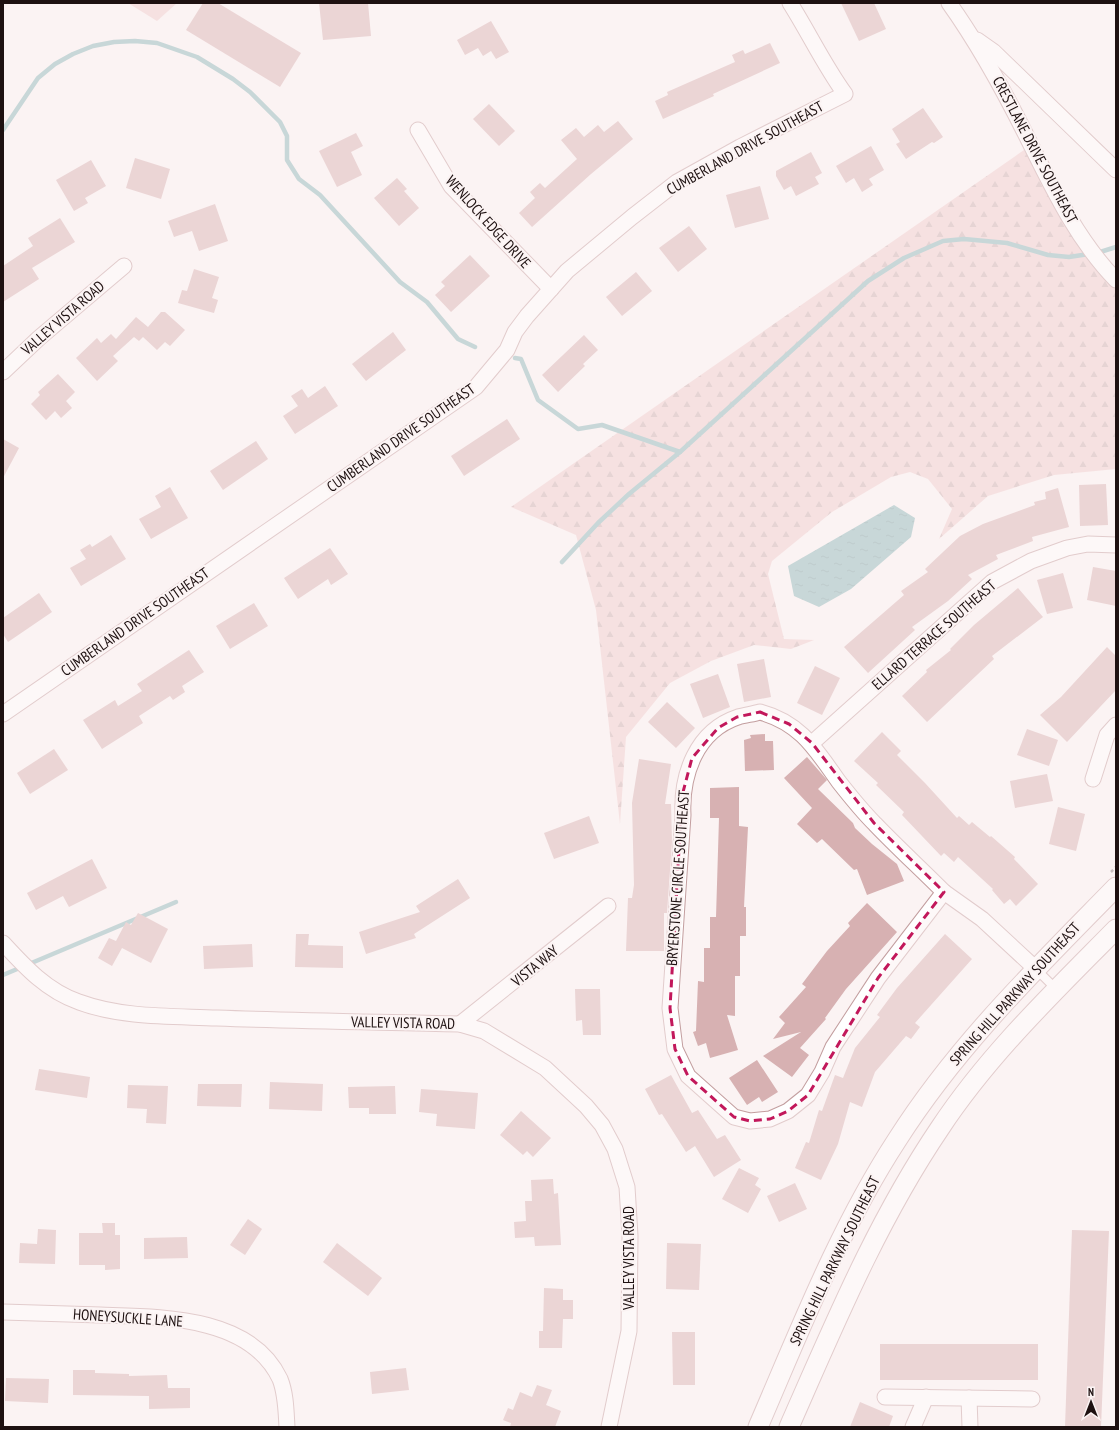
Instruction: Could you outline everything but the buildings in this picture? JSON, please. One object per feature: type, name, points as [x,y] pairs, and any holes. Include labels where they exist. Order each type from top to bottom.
[{"type":"street","name":"CUMBERLAND DRIVE SOUTHEAST","points":[[3,714],[476,387],[507,350],[515,332],[527,316],[567,271],[677,182],[740,147],[845,94],[828,71],[790,3]]},
{"type":"street","name":"CRESTLANE DRIVE SOUTHEAST","points":[[949,3],[973,37],[1023,128],[1065,211],[1094,253],[1116,280]]},
{"type":"street","name":"CRESTLANE DRIVE SOUTHEAST","points":[[973,37],[994,52],[1116,170]]},
{"type":"street","name":"WENLOCK EDGE DRIVE","points":[[418,130],[451,186],[551,289]]},
{"type":"street","name":"VALLEY VISTA ROAD","points":[[3,372],[39,338],[124,266]]},
{"type":"street","name":"ELLARD TERRACE SOUTHEAST","points":[[812,743],[992,582],[1031,561],[1067,548],[1088,544],[1116,544]]},
{"type":"street","name":"BRYERSTONE CIRCLE SOUTHEAST","points":[[760,712],[776,716],[789,724],[812,743],[840,783],[874,823],[944,892],[878,978],[833,1047],[822,1072],[808,1095],[788,1111],[770,1119],[750,1121],[734,1117],[688,1076],[675,1049],[670,1008],[683,816],[682,796],[685,777],[692,758],[702,744],[718,728],[737,717],[760,712]]},
{"type":"street","points":[[1093,779],[1107,735],[1116,725]]},
{"type":"street","name":"SPRING HILL PARKWAY SOUTHEAST","points":[[758,1427],[843,1236],[870,1185],[897,1140],[938,1081],[971,1038],[1116,887]]},
{"type":"street","points":[[944,892],[982,919],[1036,969]]},
{"type":"street","name":"VISTA WAY","points":[[460,1024],[608,906]]},
{"type":"street","name":"SPRING HILL PARKWAY SOUTHEAST","points":[[789,1427],[866,1256],[897,1196],[940,1127],[987,1065],[1056,990],[1116,929]]},
{"type":"street","name":"VALLEY VISTA ROAD","points":[[3,943],[40,981],[58,993],[79,1002],[101,1008],[172,1016],[460,1024],[484,1031],[506,1042],[545,1068],[586,1106],[602,1125],[615,1149],[628,1187],[630,1236],[629,1331],[609,1427]]},
{"type":"street","name":"HONEYSUCKLE LANE","points":[[3,1312],[156,1317],[202,1324],[224,1331],[244,1340],[257,1350],[280,1379],[286,1405],[287,1427]]},
{"type":"street","points":[[885,1397],[1032,1398]]},
{"type":"street","points":[[913,1427],[926,1397]]},
{"type":"street","points":[[969,1398],[970,1427]]},
{"type":"lane","points":[[1036,969],[1056,990]]},
{"type":"highlighted area","points":[[760,712],[789,724],[812,743],[874,823],[944,892],[878,978],[808,1095],[788,1111],[770,1119],[750,1121],[734,1117],[688,1076],[675,1049],[670,1008],[682,796],[692,758],[718,728],[737,717]]},
{"type":"green space","points":[[128,3],[177,3],[157,21]]},
{"type":"green space","points":[[1024,150],[1081,244],[1116,285],[1116,469],[1054,475],[988,496],[939,539],[952,509],[928,479],[910,472],[891,477],[832,512],[772,561],[768,574],[784,639],[814,640],[791,649],[754,645],[711,661],[670,683],[626,737],[620,824],[596,610],[576,535],[511,507]]},
{"type":"water","points":[[894,505],[915,518],[911,537],[851,589],[819,607],[794,596],[788,566]]},
{"type":"waterway","points":[[3,130],[38,78],[55,64],[73,54],[93,46],[114,42],[135,41],[157,43],[197,57],[233,79],[250,92],[280,122],[287,136],[287,160],[299,179],[320,195],[400,282],[427,302],[458,339],[475,347]]},
{"type":"waterway","points":[[562,562],[598,523],[629,494],[680,452],[868,281],[904,258],[943,241],[964,239],[1007,243],[1048,255],[1069,257],[1089,254]]},
{"type":"waterway","points":[[1097,253],[1116,247]]},
{"type":"waterway","points":[[515,358],[521,359],[538,400],[578,429],[602,425],[680,452]]},
{"type":"waterway","points":[[3,975],[176,902]]}]
